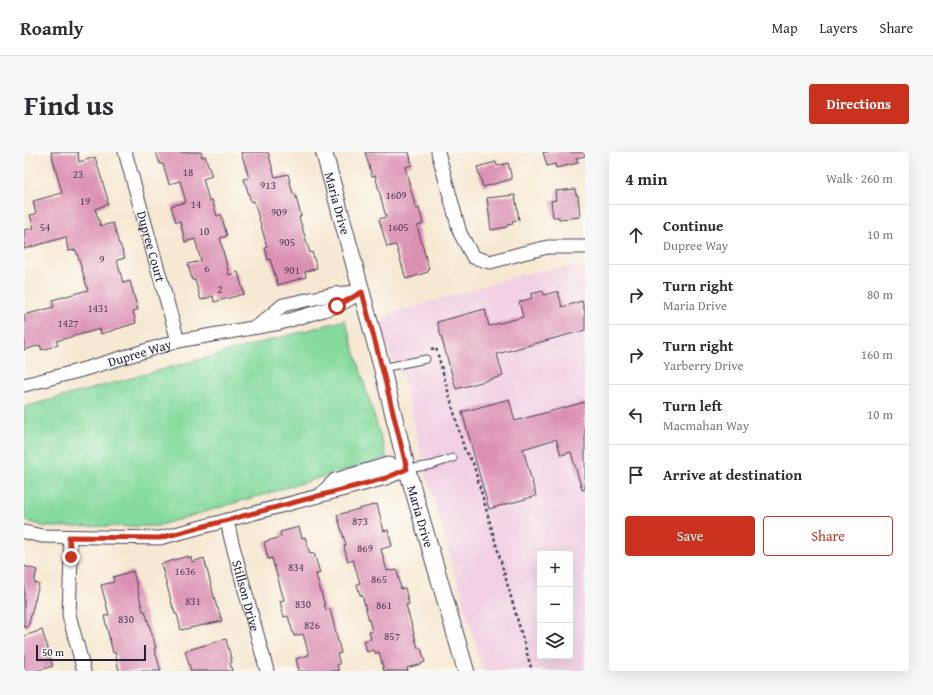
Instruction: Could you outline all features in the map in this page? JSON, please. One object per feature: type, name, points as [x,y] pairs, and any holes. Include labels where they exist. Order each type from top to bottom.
[{"type":"street","name":"Dupree Court","points":[[125,152],[178,341]]},
{"type":"street","name":"Maria Drive","points":[[324,152],[382,368],[407,469],[466,671]]},
{"type":"street","points":[[438,152],[460,233],[472,257],[490,262],[548,248],[585,247]]},
{"type":"street","name":"Dupree Way","points":[[24,385],[78,371],[178,341],[256,327],[283,305],[334,294],[362,292]]},
{"type":"street","points":[[24,532],[42,536],[160,538],[320,496],[335,480],[388,464],[407,469]]},
{"type":"street","name":"Stillson Drive","points":[[227,520],[268,671]]},
{"type":"street","points":[[69,537],[71,557],[69,615],[84,671]]},
{"type":"lane","points":[[382,368],[426,359]]},
{"type":"lane","points":[[407,469],[432,465],[453,458]]},
{"type":"path","points":[[429,350],[436,348],[464,448],[474,463],[532,671]]},
{"type":"shaded area","points":[[565,267],[585,268],[585,671],[483,671],[426,474],[403,379],[390,354],[381,324],[391,313],[515,276]]},
{"type":"green space","points":[[345,320],[387,458],[157,526],[46,527],[24,520],[24,407]]},
{"type":"building","points":[[51,152],[78,152],[79,162],[95,157],[108,204],[95,209],[101,226],[113,223],[125,258],[117,260],[123,283],[130,281],[138,310],[133,311],[136,323],[101,334],[100,329],[56,341],[58,345],[42,350],[40,345],[24,350],[24,315],[54,307],[52,300],[88,290],[76,250],[68,251],[66,237],[24,249],[24,230],[34,228],[30,215],[36,214],[33,201],[62,193]]},
{"type":"building","points":[[156,152],[201,152],[202,157],[205,156],[212,176],[203,179],[209,201],[212,200],[217,216],[221,214],[227,236],[220,238],[229,275],[238,272],[244,294],[214,302],[213,296],[201,300],[195,280],[192,280],[188,264],[201,261],[195,239],[185,242],[180,221],[176,222],[171,206],[186,202],[180,181],[169,184],[163,164],[160,164]]},
{"type":"building","points":[[241,152],[268,152],[275,177],[288,174],[293,194],[295,193],[301,216],[299,217],[310,253],[312,252],[317,268],[305,272],[306,277],[278,285],[270,259],[268,260],[265,248],[267,247],[254,201],[251,202],[244,179],[249,178]]},
{"type":"building","points":[[365,152],[409,152],[412,165],[405,167],[416,209],[419,208],[423,224],[417,226],[429,269],[428,272],[406,279],[396,245],[387,247],[379,219],[386,217],[375,175],[372,176]]},
{"type":"building","points":[[543,152],[585,152],[585,156],[576,158],[578,163],[556,168],[555,164],[547,166]]},
{"type":"building","points":[[496,162],[497,166],[508,163],[512,179],[483,187],[477,167]]},
{"type":"building","points":[[575,189],[576,195],[578,195],[580,217],[559,219],[559,217],[553,217],[551,201],[556,200],[555,191]]},
{"type":"building","points":[[515,195],[519,220],[512,221],[513,224],[507,225],[507,227],[491,230],[487,198]]},
{"type":"building","points":[[543,291],[544,295],[558,291],[562,307],[582,301],[585,312],[585,330],[497,354],[503,376],[456,389],[437,322],[485,309],[489,326],[523,317],[519,302],[532,298],[531,294]]},
{"type":"building","points":[[509,399],[515,421],[585,402],[585,489],[582,490],[571,452],[561,455],[556,439],[523,449],[536,496],[489,509],[462,412]]},
{"type":"building","points":[[377,504],[384,531],[388,530],[392,546],[381,549],[387,571],[397,570],[401,589],[405,588],[409,604],[406,605],[418,648],[421,648],[425,662],[407,668],[408,671],[384,671],[379,652],[375,653],[374,650],[367,652],[364,641],[371,639],[369,632],[372,631],[362,595],[360,595],[357,584],[360,583],[353,560],[348,562],[344,546],[346,545],[337,515]]},
{"type":"building","points":[[299,527],[302,538],[305,537],[310,554],[314,553],[320,573],[316,574],[326,610],[330,609],[341,653],[337,654],[340,664],[337,665],[339,671],[299,671],[296,659],[309,655],[303,634],[294,636],[288,616],[284,617],[280,601],[284,600],[272,558],[268,559],[264,542],[281,537],[280,532]]},
{"type":"building","points":[[188,556],[188,558],[191,557],[192,562],[204,558],[217,608],[222,621],[181,630],[177,614],[175,614],[173,608],[161,564]]},
{"type":"building","points":[[24,566],[37,570],[34,583],[39,584],[28,627],[24,627]]},
{"type":"building","points":[[133,571],[143,611],[145,611],[156,648],[154,648],[161,671],[119,671],[115,652],[113,653],[104,616],[109,615],[101,585],[114,582],[113,577]]},
{"type":"building","points":[[42,630],[53,666],[36,671],[24,671],[24,636]]},
{"type":"building","points":[[226,639],[232,662],[230,663],[232,671],[191,671],[185,651]]},
{"type":"route","points":[[71,557],[69,537],[160,538],[386,478],[407,469],[362,292],[337,306]]}]
